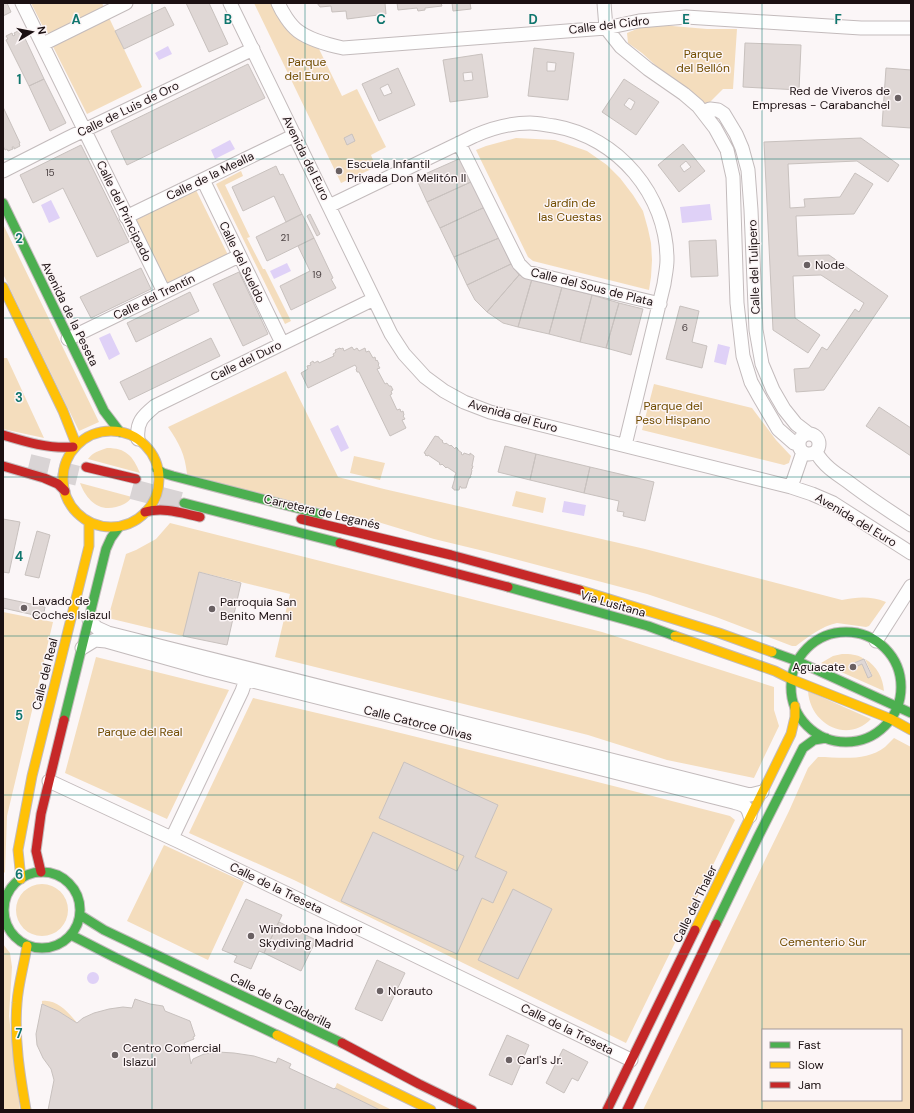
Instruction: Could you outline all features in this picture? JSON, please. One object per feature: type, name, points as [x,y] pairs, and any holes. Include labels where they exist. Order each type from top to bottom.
[{"type":"street","name":"Calle del Principado","points":[[22,3],[164,292]]},
{"type":"street","name":"Avenida del Euro","points":[[230,3],[391,334],[404,354],[425,377],[444,391],[464,402],[490,412],[791,487],[812,494],[833,503],[911,553]]},
{"type":"street","name":"Calle del Cidro","points":[[278,3],[283,14],[298,31],[321,42],[343,48],[606,28],[640,21],[686,17],[861,28],[911,28]]},
{"type":"street","points":[[604,3],[606,28]]},
{"type":"street","points":[[43,44],[120,4]]},
{"type":"street","name":"Calle del Tulipero","points":[[606,28],[621,47],[698,106],[715,128],[727,150],[733,177],[737,303],[743,356],[751,382],[778,429],[801,449]]},
{"type":"street","name":"Calle de Luis de Oro","points":[[3,171],[84,130],[253,49]]},
{"type":"street","name":"Calle del Tulipero","points":[[703,112],[710,109],[718,110],[724,114],[736,134],[742,148],[748,170],[752,210],[756,330],[762,364],[784,409],[796,424],[808,434]]},
{"type":"street","points":[[329,206],[459,143],[499,127],[531,123],[562,127],[594,139],[617,154],[635,172],[647,190],[658,214],[663,231],[667,260],[660,304],[625,445]]},
{"type":"street","name":"Calle de la Mealla","points":[[126,217],[295,135]]},
{"type":"street","name":"Calle del Sous de Plata","points":[[459,143],[519,264],[523,269],[527,272],[660,304]]},
{"type":"street","name":"Calle del Sueldo","points":[[203,180],[282,343]]},
{"type":"street","name":"Avenida de la Peseta","points":[[3,203],[104,411],[120,432]]},
{"type":"street","name":"Calle del Trentín","points":[[68,339],[239,256]]},
{"type":"street","points":[[3,287],[66,416],[74,445],[65,467],[65,491],[68,500],[79,515],[88,523],[104,528],[124,526],[150,510],[165,509],[212,520]]},
{"type":"street","name":"Calle del Duro","points":[[138,439],[138,424],[155,406],[374,299]]},
{"type":"street","points":[[3,435],[52,447],[64,448],[74,445],[90,435],[101,431],[129,434],[138,439],[151,452],[157,469],[158,480],[156,491],[152,502],[145,512]]},
{"type":"street","points":[[791,487],[801,449],[802,438],[808,434],[813,434],[819,440],[819,448],[816,452],[810,455],[801,449]]},
{"type":"street","points":[[816,452],[819,458],[827,466],[864,494],[911,525]]},
{"type":"street","points":[[3,457],[16,460]]},
{"type":"street","points":[[3,466],[44,478],[58,484],[65,491]]},
{"type":"street","points":[[86,467],[136,479]]},
{"type":"street","points":[[157,469],[173,476],[328,516]]},
{"type":"street","name":"Carretera de Leganés","points":[[184,503],[424,565]]},
{"type":"street","name":"Carretera de Leganés","points":[[288,516],[451,555]]},
{"type":"street","name":"Calle del Real","points":[[21,879],[18,850],[20,837],[32,776],[88,546],[88,523]]},
{"type":"street","points":[[362,524],[432,544],[451,555]]},
{"type":"street","points":[[41,872],[36,851],[41,814],[90,620],[106,549],[111,538],[119,527]]},
{"type":"street","points":[[302,543],[386,563],[412,566],[424,565]]},
{"type":"street","name":"Vía Lusitana","points":[[451,555],[562,585],[719,633],[797,661],[897,706]]},
{"type":"street","name":"Vía Lusitana","points":[[424,565],[648,626],[776,671],[792,679],[891,719]]},
{"type":"street","points":[[876,641],[911,586]]},
{"type":"street","name":"Calle Catorce Olivas","points":[[90,620],[97,628],[123,637],[750,795],[762,792]]},
{"type":"street","points":[[846,632],[862,634],[876,641],[890,654],[898,671],[900,689],[897,706],[891,719],[880,730],[862,739],[846,742],[826,738],[806,726],[799,717],[792,692],[792,679],[797,661],[805,650],[813,643],[828,635],[846,632]]},
{"type":"street","name":"Calle Catorce Olivas","points":[[82,648],[95,640],[106,641],[209,670],[733,802],[744,805],[748,809],[750,816]]},
{"type":"street","points":[[172,838],[242,691],[246,679]]},
{"type":"street","name":"Calle del Thaler","points":[[607,1110],[750,816],[792,734],[795,706]]},
{"type":"street","points":[[897,706],[911,713]]},
{"type":"street","points":[[891,719],[911,730]]},
{"type":"street","points":[[627,1110],[758,837],[803,748],[810,741],[826,738]]},
{"type":"street","name":"Calle de la Treseta","points":[[49,780],[632,1060]]},
{"type":"street","points":[[41,872],[57,876],[70,885],[78,899],[80,915],[71,935],[58,945],[43,949],[27,946],[14,936],[6,922],[4,906],[9,890],[21,879],[31,874],[41,872]]},
{"type":"street","name":"Calle de la Calderilla","points":[[80,915],[104,930],[352,1048],[419,1084],[472,1110]]},
{"type":"street","points":[[71,935],[431,1110]]},
{"type":"street","points":[[26,1110],[20,1074],[17,1034],[18,1002],[27,946]]},
{"type":"green space","points":[[31,3],[102,3],[142,87],[87,114]]},
{"type":"green space","name":"Parque del Euro","points":[[254,3],[271,3],[296,37],[319,49],[342,96],[357,89],[386,147],[371,155],[376,167],[341,183]]},
{"type":"green space","name":"Parque del Bellón","points":[[649,24],[707,29],[737,29],[733,89],[723,89],[706,106],[628,43],[627,33]]},
{"type":"green space","name":"Jardín de las Cuestas","points":[[516,138],[555,140],[587,151],[607,165],[620,178],[643,211],[648,229],[652,260],[649,290],[533,261],[528,257],[476,150]]},
{"type":"green space","points":[[241,171],[243,176],[225,185],[250,237],[247,238],[263,269],[265,269],[291,321],[285,324],[216,184]]},
{"type":"green space","points":[[196,190],[228,255],[167,284],[136,220]]},
{"type":"green space","points":[[3,224],[99,422],[79,431],[3,274]]},
{"type":"green space","points":[[3,358],[7,358],[44,438],[3,429]]},
{"type":"green space","points":[[286,371],[338,477],[645,549],[842,600],[864,598],[886,602],[869,626],[866,627],[837,623],[831,624],[796,646],[792,646],[716,617],[647,594],[434,539],[378,522],[187,474],[185,460],[181,449],[168,427]]},
{"type":"green space","name":"Parque del Peso Hispano","points":[[654,384],[752,408],[776,440],[791,456],[789,463],[784,465],[642,430]]},
{"type":"green space","points":[[107,448],[114,448],[128,454],[135,462],[140,473],[88,459],[94,453]]},
{"type":"green space","points":[[354,456],[385,463],[380,480],[350,473]]},
{"type":"green space","points":[[80,483],[132,497],[127,502],[116,507],[104,508],[98,506],[89,499]]},
{"type":"green space","points":[[516,491],[546,498],[543,513],[512,506]]},
{"type":"green space","points":[[170,523],[602,632],[774,687],[774,710],[779,726],[754,778],[667,760],[588,735],[275,657],[290,594],[200,572],[183,636],[108,618],[126,554],[156,539]]},
{"type":"green space","points":[[3,612],[53,622],[7,816],[5,872],[3,874]]},
{"type":"green space","points":[[842,654],[856,655],[864,659],[849,665],[851,669],[862,664],[868,677],[872,675],[865,659],[873,665],[879,673],[884,691],[821,663],[833,656]]},
{"type":"green space","name":"Parque del Real","points":[[96,657],[229,690],[167,819],[65,773]]},
{"type":"green space","points":[[808,691],[871,719],[861,726],[851,730],[841,730],[831,727],[822,721],[815,713],[810,703]]},
{"type":"green space","points":[[253,698],[552,770],[730,816],[735,820],[626,1043],[294,880],[189,833]]},
{"type":"green space","name":"Cementerio Sur","points":[[894,738],[911,747],[911,1110],[643,1110],[789,811],[808,768],[818,757],[861,757],[878,752]]},
{"type":"green space","points":[[164,845],[244,882],[208,960],[127,921]]},
{"type":"green space","points":[[37,884],[47,884],[61,891],[68,905],[68,915],[61,929],[47,936],[37,936],[27,932],[20,925],[16,915],[16,905],[20,895],[27,888]]},
{"type":"green space","points":[[3,944],[10,953],[12,967],[9,1016],[20,1110],[3,1110]]},
{"type":"green space","points":[[42,1001],[58,1004],[77,1023],[58,1011],[42,1004]]},
{"type":"green space","points":[[337,1083],[392,1110],[380,1110],[335,1088]]},
{"type":"shaded area","points":[[168,46],[172,54],[159,60],[155,53]]},
{"type":"shaded area","points":[[230,140],[235,149],[215,159],[211,150]]},
{"type":"shaded area","points":[[51,200],[60,218],[49,223],[41,205]]},
{"type":"shaded area","points":[[710,204],[712,220],[682,223],[680,207]]},
{"type":"shaded area","points":[[287,263],[291,271],[274,279],[270,271]]},
{"type":"shaded area","points":[[110,333],[120,354],[109,360],[99,338]]},
{"type":"shaded area","points":[[718,344],[730,347],[726,365],[714,362]]},
{"type":"shaded area","points":[[338,425],[349,448],[341,452],[330,429]]},
{"type":"shaded area","points":[[564,501],[586,505],[584,516],[562,512]]},
{"type":"shaded area","points":[[91,972],[95,972],[99,978],[95,984],[91,984],[87,980],[87,976]]},
{"type":"building","points":[[3,3],[7,3],[11,12],[3,16]]},
{"type":"building","points":[[186,3],[209,3],[228,44],[209,52]]},
{"type":"building","points":[[317,3],[385,3],[386,14],[347,19],[346,11],[332,12],[331,6],[320,7]]},
{"type":"building","points":[[397,3],[441,3],[442,6],[425,8],[425,10],[418,11],[417,8],[398,10]]},
{"type":"building","points":[[452,3],[470,3],[471,9],[453,11]]},
{"type":"building","points":[[165,7],[174,25],[124,49],[115,31]]},
{"type":"building","points":[[18,31],[20,34],[22,32],[44,79],[29,86],[6,40],[8,39],[6,36],[12,33],[13,36],[15,35],[14,33]]},
{"type":"building","points":[[745,43],[801,45],[799,90],[743,87]]},
{"type":"building","points":[[534,48],[574,53],[568,100],[528,96]],"holes":[[[547,62],[556,63],[555,71],[547,71]]]},
{"type":"building","points":[[482,54],[488,97],[450,102],[443,60]],"holes":[[[472,72],[473,80],[464,81],[463,73]]]},
{"type":"building","points":[[248,64],[265,98],[127,165],[111,131]]},
{"type":"building","points":[[398,68],[415,105],[379,121],[362,84]],"holes":[[[388,84],[392,93],[384,96],[380,88]]]},
{"type":"building","name":"Red de Viveros de Empresas - Carabanchel","points":[[886,68],[911,70],[911,128],[882,126]]},
{"type":"building","points":[[44,79],[66,123],[50,131],[29,86]]},
{"type":"building","points":[[624,79],[659,102],[636,135],[602,112]],"holes":[[[629,98],[635,102],[631,110],[624,105]]]},
{"type":"building","points":[[3,107],[20,143],[20,146],[14,149],[14,147],[12,147],[13,149],[8,151],[7,149],[5,150],[3,146]]},
{"type":"building","points":[[352,134],[355,141],[347,145],[344,138]]},
{"type":"building","name":"Node","points":[[861,138],[899,165],[888,182],[857,161],[788,164],[790,208],[805,207],[804,199],[840,197],[855,173],[873,184],[854,214],[796,216],[798,256],[829,255],[888,296],[824,390],[796,392],[794,369],[809,368],[822,347],[827,350],[855,309],[859,312],[864,303],[821,275],[793,276],[795,318],[820,335],[808,353],[773,330],[764,142]]},
{"type":"building","points":[[683,144],[705,171],[679,192],[658,165]],"holes":[[[686,161],[691,167],[684,172],[680,166]]]},
{"type":"building","points":[[81,145],[129,242],[97,257],[63,188],[33,203],[20,175]]},
{"type":"building","points":[[461,158],[473,181],[427,202],[416,178]]},
{"type":"building","points":[[276,166],[280,175],[283,174],[302,214],[286,222],[274,196],[243,211],[232,187]]},
{"type":"building","points":[[473,181],[485,207],[440,228],[427,202]]},
{"type":"building","points":[[485,207],[499,238],[454,257],[440,228]]},
{"type":"building","points":[[302,214],[314,238],[267,261],[256,237]]},
{"type":"building","points":[[310,214],[320,234],[317,236],[307,216]]},
{"type":"building","points":[[314,238],[333,278],[331,279],[336,288],[291,310],[280,286],[310,271],[298,246]]},
{"type":"building","points":[[499,238],[511,264],[467,285],[454,257]]},
{"type":"building","points":[[716,240],[718,276],[691,277],[689,241]]},
{"type":"building","points":[[511,264],[519,275],[487,312],[475,300],[467,285]]},
{"type":"building","points":[[141,268],[151,289],[91,318],[80,297]]},
{"type":"building","points":[[239,272],[268,334],[243,346],[213,284]]},
{"type":"building","points":[[519,275],[532,279],[518,327],[503,323],[487,312]]},
{"type":"building","points":[[532,279],[562,287],[549,334],[518,327]]},
{"type":"building","points":[[562,287],[592,295],[580,342],[549,334]]},
{"type":"building","points":[[190,292],[199,311],[136,342],[127,323]]},
{"type":"building","points":[[592,295],[619,303],[606,348],[580,342]]},
{"type":"building","points":[[619,303],[643,309],[631,355],[606,348]]},
{"type":"building","points":[[680,306],[699,311],[692,342],[707,346],[702,368],[666,359]]},
{"type":"building","points":[[211,338],[220,356],[129,400],[120,382]]},
{"type":"building","points":[[352,347],[354,350],[357,348],[359,351],[365,348],[366,352],[369,351],[373,358],[375,357],[376,361],[377,360],[380,368],[377,369],[385,384],[387,383],[391,386],[393,390],[391,391],[392,394],[390,395],[397,410],[400,409],[401,412],[403,411],[403,416],[405,419],[402,420],[406,428],[390,436],[359,372],[357,372],[355,365],[308,388],[301,373],[308,369],[307,366],[311,365],[310,363],[313,361],[314,363],[318,361],[319,363],[334,356],[333,354],[336,352],[335,350],[340,348],[343,348],[344,351]]},
{"type":"building","points":[[879,407],[911,428],[911,456],[866,426]]},
{"type":"building","points":[[435,436],[439,437],[445,444],[451,445],[455,449],[456,447],[462,453],[461,454],[463,455],[464,453],[470,455],[470,453],[474,456],[471,476],[466,488],[461,488],[460,486],[459,490],[454,490],[452,488],[456,473],[447,467],[446,468],[442,464],[439,464],[440,463],[428,455],[425,455],[426,454],[424,453]]},
{"type":"building","points":[[505,446],[536,454],[530,480],[498,472]]},
{"type":"building","points":[[536,454],[590,467],[584,493],[530,480]]},
{"type":"building","points":[[590,467],[654,482],[645,521],[623,516],[624,512],[617,511],[619,501],[584,493]]},
{"type":"building","points":[[3,519],[20,522],[9,573],[3,572]]},
{"type":"building","points":[[37,531],[50,535],[39,578],[25,575]]},
{"type":"building","name":"Parroquia San Benito Menni","points":[[199,572],[241,583],[227,645],[183,636]]},
{"type":"building","name":"Lavado de Coches Islazul","points":[[3,598],[45,607],[43,617],[3,608]]},
{"type":"building","name":"Aguacate","points":[[864,659],[872,676],[868,678],[862,664],[851,669],[849,665]]},
{"type":"building","points":[[404,762],[498,805],[475,857],[507,872],[493,903],[482,898],[457,954],[341,901],[373,832],[457,871],[464,856],[379,818]]},
{"type":"building","points":[[513,889],[552,909],[518,979],[478,960]]},
{"type":"building","name":"Windobona Indoor Skydiving Madrid","points":[[246,899],[282,915],[264,953],[259,951],[251,969],[234,962],[237,956],[222,950]]},
{"type":"building","points":[[279,922],[316,940],[301,971],[264,953]]},
{"type":"building","name":"Norauto","points":[[377,960],[405,973],[382,1021],[355,1009]]},
{"type":"building","name":"Centro Comercial Islazul","points":[[135,999],[150,1004],[163,1006],[165,1011],[190,1021],[195,1036],[193,1037],[194,1039],[184,1043],[189,1053],[191,1064],[193,1059],[204,1054],[218,1052],[254,1056],[276,1063],[278,1058],[291,1064],[289,1068],[380,1110],[48,1110],[54,1080],[51,1069],[43,1058],[37,1045],[36,1034],[42,1004],[58,1011],[77,1023],[83,1018],[94,1013],[123,1007],[132,1008]]},
{"type":"building","name":"Carl's Jr.","points":[[507,1035],[529,1045],[512,1085],[489,1075]]},
{"type":"building","points":[[563,1049],[588,1062],[578,1081],[572,1078],[564,1093],[546,1083]]},
{"type":"tunnel","points":[[29,464],[83,477]]},
{"type":"tunnel","points":[[132,489],[184,503]]},
{"type":"traffic: fast","points":[[3,203],[104,411],[120,432]]},
{"type":"traffic: fast","points":[[157,469],[163,473],[173,476],[320,514]]},
{"type":"traffic: fast","points":[[184,503],[340,543]]},
{"type":"traffic: fast","points":[[64,720],[106,549],[111,538],[119,527]]},
{"type":"traffic: fast","points":[[508,587],[648,626],[675,636]]},
{"type":"traffic: fast","points":[[846,632],[857,633],[867,637],[885,648],[896,666],[900,676],[901,687],[900,698],[896,708],[885,726],[867,737],[857,741],[846,742],[835,741],[825,737],[807,726],[796,708],[792,698],[791,687],[792,676],[796,666],[807,648],[825,637],[835,633],[846,632]]},
{"type":"traffic: fast","points":[[772,652],[797,661],[911,713]]},
{"type":"traffic: fast","points":[[716,924],[803,748],[814,740],[826,738]]},
{"type":"traffic: fast","points":[[42,872],[56,875],[69,883],[77,896],[80,910],[77,924],[69,937],[56,945],[42,948],[28,945],[15,937],[7,924],[4,910],[7,896],[15,883],[28,875],[42,872]]},
{"type":"traffic: fast","points":[[80,915],[104,930],[342,1043]]},
{"type":"traffic: fast","points":[[71,935],[277,1035]]},
{"type":"traffic: slow","points":[[3,287],[63,411],[76,444]]},
{"type":"traffic: slow","points":[[111,431],[129,435],[138,439],[145,445],[151,452],[155,461],[159,479],[155,497],[151,506],[145,513],[138,519],[129,523],[111,527],[93,523],[84,519],[77,513],[71,506],[67,497],[63,479],[67,461],[71,452],[77,445],[84,439],[93,435],[111,431]]},
{"type":"traffic: slow","points":[[21,879],[18,850],[32,776],[89,546],[89,523]]},
{"type":"traffic: slow","points":[[580,590],[719,633],[772,652]]},
{"type":"traffic: slow","points":[[675,636],[775,671],[791,679],[891,719],[911,730]]},
{"type":"traffic: slow","points":[[695,930],[791,734],[795,717],[795,706]]},
{"type":"traffic: slow","points":[[26,1110],[18,1057],[16,1016],[19,989],[27,946]]},
{"type":"traffic: slow","points":[[277,1035],[431,1110]]},
{"type":"traffic: jam","points":[[3,435],[46,446],[73,447]]},
{"type":"traffic: jam","points":[[3,466],[44,478],[58,484],[65,491]]},
{"type":"traffic: jam","points":[[86,467],[136,479]]},
{"type":"traffic: jam","points":[[145,512],[166,510],[200,517]]},
{"type":"traffic: jam","points":[[301,519],[451,555],[580,590]]},
{"type":"traffic: jam","points":[[340,543],[508,587]]},
{"type":"traffic: jam","points":[[41,872],[36,851],[41,814],[64,720]]},
{"type":"traffic: jam","points":[[627,1110],[716,924]]},
{"type":"traffic: jam","points":[[607,1110],[695,930]]},
{"type":"traffic: jam","points":[[342,1043],[472,1110]]},
{"type":"place","name":"Red de Viveros de Empresas - Carabanchel","points":[[898,98]]},
{"type":"place","name":"Escuela Infantil Privada Don Melitón II","points":[[339,171]]},
{"type":"place","name":"Node","points":[[807,265]]},
{"type":"place","name":"Lavado de Coches Islazul","points":[[24,608]]},
{"type":"place","name":"Parroquia San Benito Menni","points":[[212,609]]},
{"type":"place","name":"Aguacate","points":[[853,667]]},
{"type":"place","name":"Windobona Indoor Skydiving Madrid","points":[[251,936]]},
{"type":"place","name":"Norauto","points":[[380,991]]},
{"type":"place","name":"Centro Comercial Islazul","points":[[115,1055]]},
{"type":"place","name":"Carl's Jr.","points":[[509,1060]]}]
